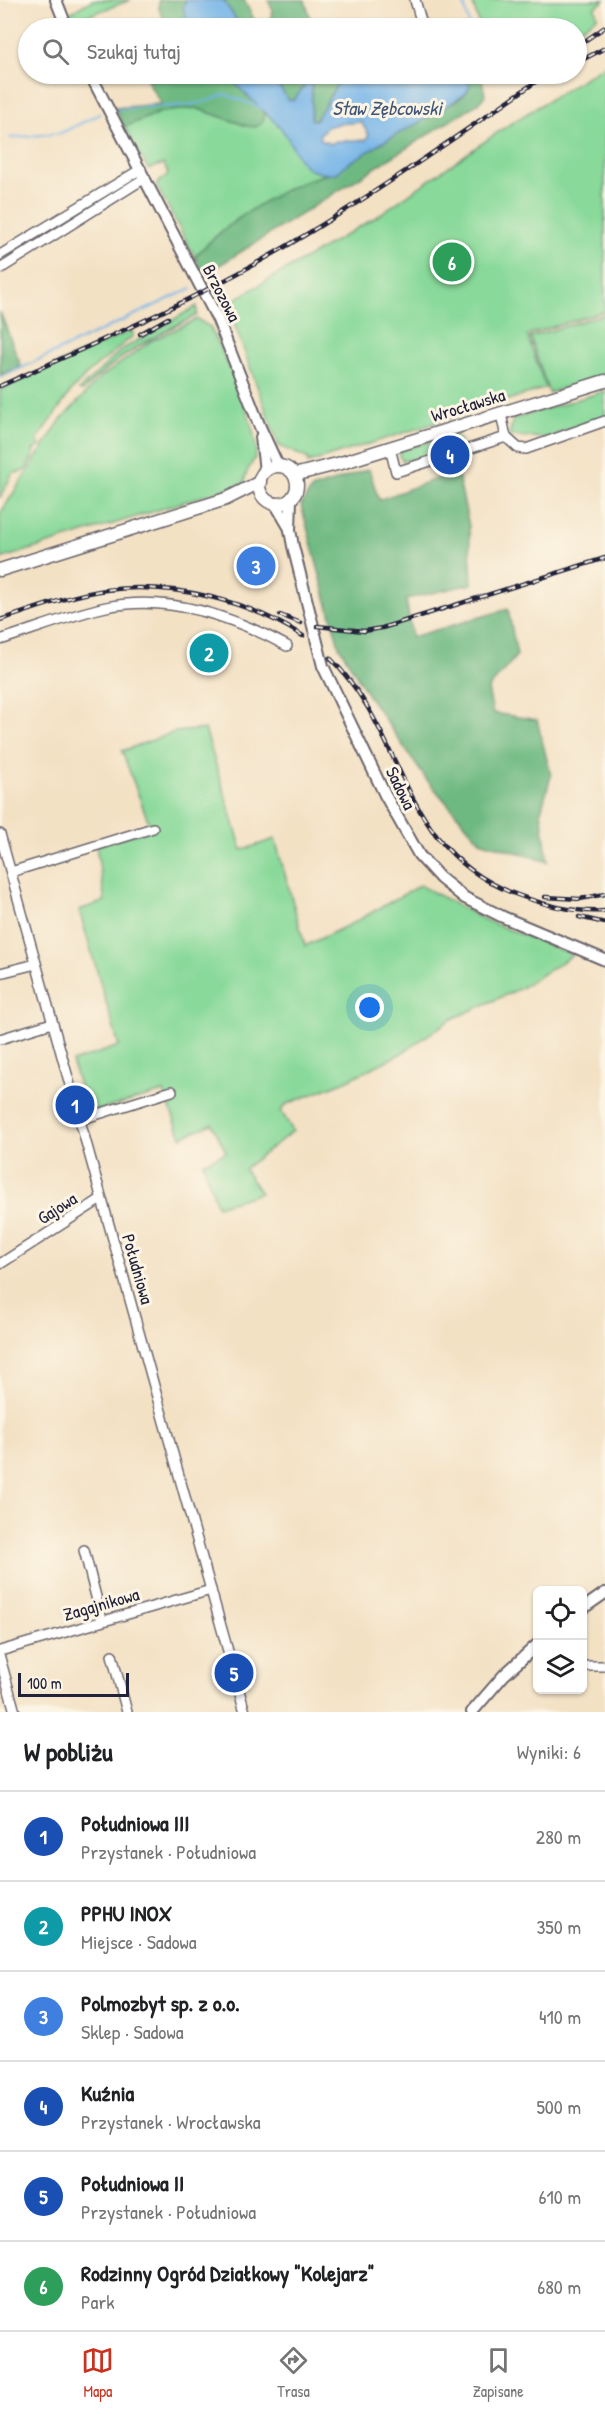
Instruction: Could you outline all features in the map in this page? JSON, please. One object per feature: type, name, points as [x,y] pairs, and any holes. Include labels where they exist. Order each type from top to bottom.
[{"type":"main road","name":"Wrocławska","points":[[295,480],[341,463],[605,381]]},
{"type":"main road","points":[[0,570],[226,499],[263,496],[275,503],[291,498],[295,480],[278,466],[226,499]]},
{"type":"main road","points":[[262,476],[263,496]]},
{"type":"street","points":[[56,0],[63,18]]},
{"type":"street","points":[[415,0],[420,18]]},
{"type":"street","name":"Brzozowa","points":[[95,84],[222,328],[260,428],[278,466]]},
{"type":"street","points":[[0,255],[143,173]]},
{"type":"street","points":[[0,269],[143,173]]},
{"type":"street","points":[[501,414],[506,437],[518,448],[534,448],[605,421]]},
{"type":"street","name":"Brzozowa","points":[[260,428],[262,476]]},
{"type":"street","points":[[390,448],[396,472],[506,437]]},
{"type":"street","name":"Sadowa","points":[[290,530],[291,498]]},
{"type":"street","name":"Sadowa","points":[[275,503],[290,530],[323,666],[394,812],[419,855],[440,878],[465,898],[503,917],[605,960]]},
{"type":"street","points":[[0,640],[106,607],[138,603],[172,604],[251,626],[287,646]]},
{"type":"street","points":[[11,872],[153,828]]},
{"type":"street","name":"Południowa","points":[[0,834],[245,1712]]},
{"type":"street","points":[[0,973],[36,964]]},
{"type":"street","points":[[0,1039],[52,1023]]},
{"type":"street","points":[[79,1120],[172,1091]]},
{"type":"street","name":"Gajowa","points":[[0,1264],[101,1199]]},
{"type":"street","points":[[84,1550],[102,1620]]},
{"type":"street","name":"Zagajnikowa","points":[[0,1652],[102,1620],[211,1590]]},
{"type":"street","points":[[587,1606],[605,1593]]},
{"type":"street","points":[[472,1712],[504,1675],[533,1648]]},
{"type":"street","points":[[112,1655],[127,1712]]},
{"type":"street","points":[[0,1658],[15,1712]]},
{"type":"street","points":[[587,1666],[605,1666]]},
{"type":"green space","points":[[92,0],[131,0],[81,18],[69,18],[68,14]]},
{"type":"green space","points":[[159,0],[186,0],[184,7],[187,18],[163,18],[159,9]]},
{"type":"green space","points":[[223,0],[244,0],[253,18],[235,18]]},
{"type":"green space","points":[[268,0],[305,0],[310,18],[270,18],[273,11]]},
{"type":"green space","points":[[472,0],[605,0],[595,7],[597,17],[587,24],[587,18],[477,18]]},
{"type":"green space","points":[[605,65],[605,311],[527,335],[546,388],[308,463],[307,458],[279,446],[227,304],[373,219],[510,124],[574,84],[587,84],[587,76]]},
{"type":"green space","points":[[149,84],[236,84],[265,110],[263,122],[256,127],[196,108],[161,112],[124,127],[115,108],[161,104]]},
{"type":"green space","points":[[278,84],[306,84],[294,100],[288,100]]},
{"type":"green space","points":[[310,84],[337,84],[316,120],[311,120],[312,87]]},
{"type":"green space","points":[[467,84],[483,84],[485,95],[480,102],[204,275],[195,257],[241,217],[300,183],[319,176],[337,173],[379,144],[465,94]]},
{"type":"green space","points":[[196,108],[247,126],[263,122],[265,110],[280,125],[305,164],[324,174],[271,198],[255,208],[223,230],[195,257],[156,185],[168,174],[164,164],[148,169],[124,127],[161,112]]},
{"type":"green space","points":[[197,306],[197,315],[136,348],[108,368],[83,391],[79,390],[121,350]]},
{"type":"green space","points":[[0,312],[21,366],[0,375]]},
{"type":"green space","points":[[605,314],[605,374],[549,393],[530,337]]},
{"type":"green space","points":[[197,319],[210,327],[238,387],[250,420],[256,453],[246,474],[245,483],[0,559],[0,514],[60,421],[100,378],[151,341]]},
{"type":"green space","points":[[132,330],[133,336],[87,374],[71,391],[37,440],[40,446],[33,450],[35,452],[27,468],[13,473],[0,498],[0,390]]},
{"type":"green space","points":[[605,391],[605,416],[547,438],[509,436],[513,419]]},
{"type":"green space","points":[[453,434],[457,435],[460,442],[447,449],[403,461],[399,456],[401,450]]},
{"type":"green space","points":[[369,469],[379,500],[457,471],[469,526],[472,584],[406,599],[412,637],[508,609],[517,655],[488,689],[493,713],[537,720],[551,776],[541,811],[548,862],[480,841],[426,779],[368,695],[339,646],[301,505],[312,489]]},
{"type":"green space","points":[[205,729],[242,850],[275,839],[305,946],[355,922],[420,885],[485,920],[573,955],[519,989],[450,1020],[402,1053],[346,1081],[287,1104],[281,1111],[293,1131],[244,1169],[261,1193],[217,1206],[203,1163],[226,1152],[212,1124],[181,1137],[164,1092],[87,1113],[72,1062],[119,1046],[79,910],[105,901],[96,846],[151,829],[122,751],[175,732]]},
{"type":"water","points":[[186,0],[223,0],[235,18],[186,18],[183,7]]},
{"type":"water","name":"Staw Zębcowski","points":[[235,84],[278,84],[288,100],[294,100],[306,84],[310,84],[312,87],[311,120],[316,120],[337,84],[469,84],[470,87],[465,94],[435,114],[379,144],[337,173],[323,173],[306,167],[280,127]],"holes":[[[361,122],[369,135],[366,140],[336,141],[331,144],[321,140],[320,134],[327,127],[337,124]]]},
{"type":"waterway","points":[[463,0],[468,18]]},
{"type":"waterway","points":[[118,110],[186,105],[212,100],[224,94],[264,109]]},
{"type":"waterway","points":[[10,138],[61,133],[100,114]]},
{"type":"waterway","points":[[0,378],[192,288]]},
{"type":"railway","points":[[587,39],[605,27]]},
{"type":"railway","points":[[587,57],[605,48]]},
{"type":"railway","points":[[0,386],[106,339],[278,251],[381,187],[533,84]]},
{"type":"railway","points":[[140,334],[168,318]]},
{"type":"railway","points":[[317,626],[364,631],[382,628],[605,558]]},
{"type":"railway","points":[[0,620],[93,592],[131,588],[157,589],[209,596],[234,604],[258,612],[303,636]]},
{"type":"railway","points":[[280,615],[301,623]]},
{"type":"railway","points":[[330,658],[356,689],[376,722],[425,820],[447,849],[476,874],[515,894],[559,907],[582,911],[605,911]]},
{"type":"railway","points":[[545,897],[580,899],[605,894]]},
{"type":"railway","points":[[579,917],[605,923]]},
{"type":"place","name":"Rodzinny Ogród Działkowy \"Kolejarz\"","points":[[452,262]]},
{"type":"place","name":"Kuźnia","points":[[450,455]]},
{"type":"place","name":"Polmozbyt sp. z o.o.","points":[[256,566]]},
{"type":"place","name":"PPHU INOX","points":[[209,653]]},
{"type":"place","name":"Południowa III","points":[[75,1105]]},
{"type":"place","name":"Południowa II","points":[[234,1673]]}]
